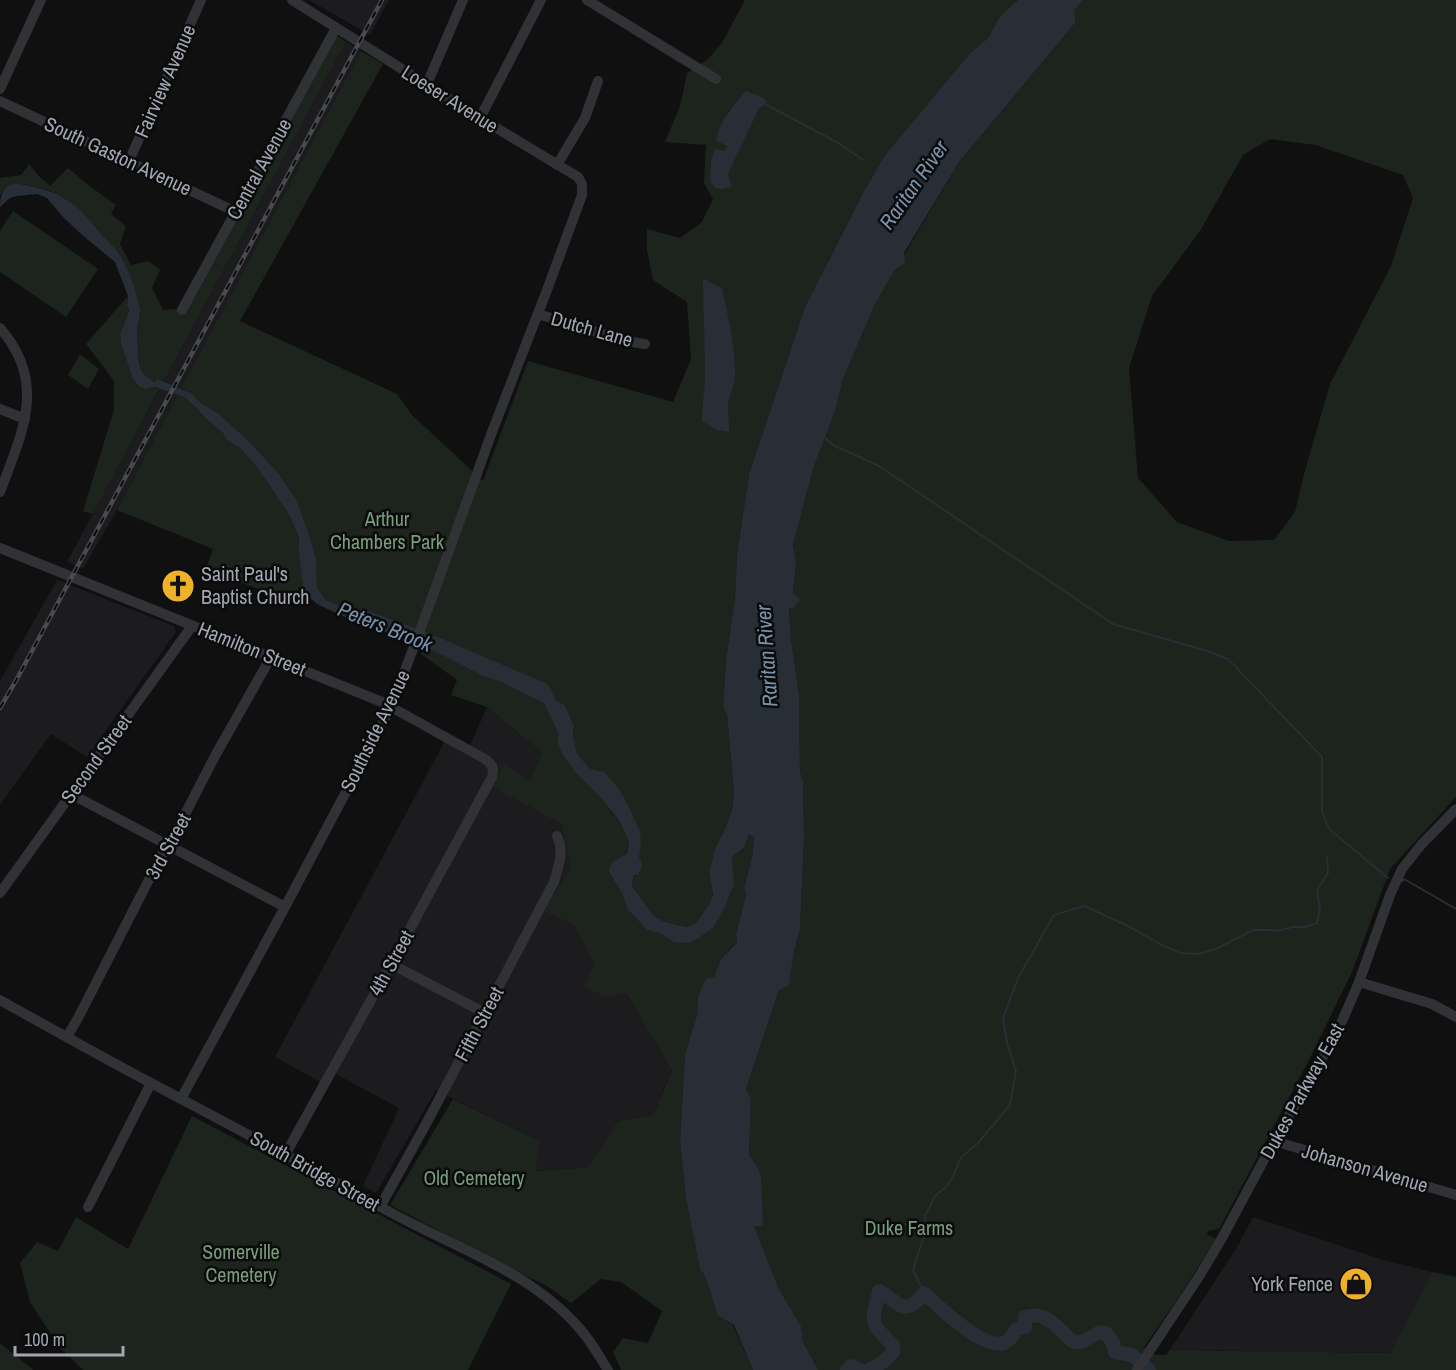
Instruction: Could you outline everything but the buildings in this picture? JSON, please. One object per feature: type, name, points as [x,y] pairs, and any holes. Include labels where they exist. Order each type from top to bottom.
[{"type":"street","points":[[0,89],[40,0]]},
{"type":"street","name":"Fairview Avenue","points":[[129,161],[201,0]]},
{"type":"street","name":"Loeser Avenue","points":[[292,0],[578,177],[582,184],[582,195],[576,210]]},
{"type":"street","points":[[427,84],[463,0]]},
{"type":"street","points":[[480,118],[541,0]]},
{"type":"street","points":[[587,0],[716,79]]},
{"type":"street","name":"Central Avenue","points":[[182,310],[336,28]]},
{"type":"street","points":[[557,165],[585,118],[598,81]]},
{"type":"street","name":"South Gaston Avenue","points":[[0,101],[236,212]]},
{"type":"street","name":"Southside Avenue","points":[[182,1099],[391,707],[576,210]]},
{"type":"street","name":"Dutch Lane","points":[[538,314],[626,341],[645,344]]},
{"type":"street","points":[[0,328],[17,352],[27,392],[25,419],[0,492]]},
{"type":"street","points":[[0,409],[25,419]]},
{"type":"street","name":"Hamilton Street","points":[[0,548],[382,702],[485,759],[494,770]]},
{"type":"street","name":"Second Street","points":[[0,893],[192,626]]},
{"type":"street","name":"3rd Street","points":[[67,1037],[215,756],[271,657]]},
{"type":"street","name":"4th Street","points":[[285,1155],[391,964],[494,770]]},
{"type":"street","points":[[71,794],[285,907]]},
{"type":"street","name":"Dukes Parkway East","points":[[1137,1370],[1205,1267],[1319,1064],[1359,982],[1398,875],[1410,857],[1456,809]]},
{"type":"street","name":"Fifth Street","points":[[380,1207],[554,882],[561,856],[557,836]]},
{"type":"street","points":[[391,964],[485,1013]]},
{"type":"street","points":[[1359,982],[1432,1004],[1456,1017]]},
{"type":"street","name":"South Bridge Street","points":[[0,1000],[380,1207],[505,1270],[561,1310],[580,1328],[608,1370]]},
{"type":"street","points":[[88,1207],[151,1083]]},
{"type":"street","name":"Johanson Avenue","points":[[1274,1141],[1456,1195]]},
{"type":"shaded area","points":[[309,0],[389,0],[370,35]]},
{"type":"shaded area","points":[[346,42],[361,51],[117,510],[83,569],[67,562]]},
{"type":"shaded area","points":[[57,580],[174,626],[176,632],[87,757],[51,734],[0,805],[0,681]]},
{"type":"shaded area","points":[[487,707],[542,753],[529,780],[562,823],[570,869],[573,924],[596,965],[584,986],[625,992],[672,1069],[653,1115],[617,1121],[589,1167],[535,1171],[539,1141],[436,1090],[376,1193],[363,1186],[399,1108],[332,1072],[326,1085],[275,1057],[446,739],[468,750]]},
{"type":"shaded area","points":[[1253,1217],[1383,1260],[1441,1274],[1399,1353],[1170,1350],[1237,1247]]},
{"type":"green space","name":"Arthur Chambers Park","points":[[745,0],[1018,0],[1000,16],[988,38],[970,53],[885,155],[864,191],[805,307],[749,474],[737,555],[735,598],[726,660],[723,707],[727,714],[734,794],[732,809],[715,849],[709,871],[713,895],[709,906],[696,923],[686,927],[665,922],[654,916],[632,886],[639,858],[631,814],[626,801],[604,772],[589,768],[577,753],[573,735],[574,726],[565,705],[556,700],[548,684],[429,633],[361,608],[357,612],[326,600],[317,587],[316,559],[297,501],[279,474],[251,443],[219,414],[181,388],[361,51],[383,64],[240,321],[397,394],[412,415],[483,481],[528,361],[673,402],[691,359],[687,302],[653,280],[647,250],[647,229],[680,238],[702,222],[713,199],[704,183],[706,145],[665,142],[680,106],[687,73],[707,60],[722,43]],"holes":[[[764,98],[767,102],[759,109],[728,174],[715,148],[724,151],[727,146],[717,141],[717,134],[729,110]]]},
{"type":"green space","name":"Duke Farms","points":[[1083,0],[1456,0],[1456,797],[1390,869],[1352,972],[1310,1058],[1219,1229],[1208,1231],[1207,1234],[1216,1239],[1144,1347],[1156,1355],[1166,1355],[1170,1350],[1390,1353],[1433,1272],[1456,1277],[1456,1370],[817,1370],[803,1342],[801,1326],[778,1287],[754,1226],[762,1226],[756,1164],[749,1155],[751,1099],[746,1089],[779,990],[793,956],[800,929],[804,839],[803,780],[800,772],[799,695],[789,608],[794,608],[796,562],[793,545],[814,466],[836,409],[843,379],[875,304],[959,162],[1076,22],[1074,11]],"holes":[[[1270,139],[1315,145],[1403,175],[1413,198],[1391,266],[1330,384],[1295,512],[1274,540],[1229,541],[1177,522],[1138,478],[1129,368],[1152,296],[1200,231],[1243,155]]]},
{"type":"green space","points":[[337,36],[346,42],[164,381],[159,379],[155,382],[146,377],[140,367],[137,332],[140,313],[119,254],[92,223],[65,198],[51,191],[24,184],[6,187],[0,195],[0,178],[21,175],[29,164],[50,186],[68,168],[116,205],[111,214],[126,226],[120,244],[131,265],[149,261],[160,270],[152,288],[163,310],[188,308]]},
{"type":"green space","points":[[13,211],[98,269],[66,317],[0,272],[0,231]]},
{"type":"green space","points":[[128,296],[129,311],[120,334],[132,377],[145,389],[160,388],[93,514],[83,511],[114,410],[114,381],[86,344]]},
{"type":"green space","points":[[80,354],[99,369],[88,389],[68,375]]},
{"type":"green space","points":[[178,394],[198,408],[227,440],[240,448],[252,461],[289,515],[299,537],[304,593],[301,604],[205,570],[213,549],[117,510]]},
{"type":"green space","name":"Old Cemetery","points":[[424,648],[544,703],[558,733],[563,756],[618,820],[629,842],[627,854],[613,861],[608,870],[628,910],[647,930],[663,934],[714,927],[725,907],[733,884],[732,857],[744,848],[749,834],[754,838],[752,857],[744,886],[746,895],[736,933],[737,942],[721,959],[714,977],[698,996],[697,1015],[685,1054],[680,1141],[686,1199],[700,1268],[708,1284],[718,1316],[733,1325],[753,1370],[621,1370],[613,1352],[623,1338],[648,1343],[662,1311],[621,1282],[601,1279],[571,1303],[547,1286],[390,1205],[453,1099],[539,1141],[536,1171],[589,1167],[617,1121],[653,1115],[672,1070],[626,993],[605,997],[584,986],[595,964],[573,924],[544,911],[570,869],[562,824],[493,787],[504,765],[529,780],[542,753],[487,707],[451,695],[457,680],[421,654]]},
{"type":"green space","name":"Somerville Cemetery","points":[[192,1116],[511,1284],[468,1370],[83,1370],[60,1348],[30,1302],[20,1263],[37,1242],[58,1251],[76,1217],[128,1249]]},
{"type":"green space","points":[[0,1343],[32,1369],[33,1370],[0,1370]]},
{"type":"water","points":[[1018,0],[1083,0],[1074,11],[1076,22],[959,162],[904,253],[905,263],[895,270],[875,304],[843,379],[836,409],[814,466],[793,545],[796,562],[793,593],[800,599],[794,608],[789,609],[799,695],[800,772],[803,780],[804,839],[800,929],[789,985],[779,990],[746,1089],[751,1098],[749,1155],[761,1176],[763,1226],[754,1226],[778,1287],[801,1326],[803,1342],[818,1370],[753,1370],[734,1325],[718,1316],[708,1284],[700,1269],[686,1199],[680,1141],[685,1054],[697,1015],[698,996],[706,979],[714,977],[721,959],[737,942],[736,934],[746,895],[744,887],[752,857],[754,838],[749,834],[744,848],[732,857],[734,884],[714,927],[688,943],[674,942],[663,934],[647,930],[628,910],[608,870],[613,861],[627,854],[629,842],[618,819],[563,756],[558,744],[558,733],[544,703],[436,652],[338,614],[317,604],[304,593],[299,537],[289,515],[252,461],[240,448],[227,440],[222,432],[184,397],[156,387],[145,389],[139,387],[132,377],[120,334],[129,311],[128,296],[115,262],[64,218],[47,198],[37,194],[17,196],[10,198],[0,207],[1,198],[7,187],[17,184],[55,193],[81,211],[116,250],[129,274],[139,304],[137,335],[139,363],[142,371],[155,382],[158,379],[191,393],[200,402],[219,414],[251,443],[279,474],[297,501],[316,559],[317,587],[326,600],[357,612],[361,608],[429,633],[548,684],[556,700],[565,705],[574,726],[573,735],[577,753],[589,768],[604,772],[617,786],[640,831],[639,858],[642,866],[638,875],[634,875],[632,886],[654,916],[665,922],[686,927],[696,923],[713,895],[709,871],[715,849],[732,809],[734,794],[727,714],[723,707],[726,660],[735,598],[737,555],[749,474],[805,307],[864,191],[885,155],[970,53],[988,38],[1000,16]]},
{"type":"water","points":[[746,91],[764,98],[767,102],[759,109],[728,174],[732,187],[715,188],[710,181],[711,162],[715,148],[724,151],[727,146],[716,141],[720,127],[727,114]]},
{"type":"water","points":[[703,279],[722,288],[731,332],[735,377],[728,405],[729,432],[717,430],[702,421],[705,374]]},
{"type":"waterway","points":[[765,104],[840,144],[863,160]]},
{"type":"waterway","points":[[825,438],[833,445],[879,466],[1113,624],[1228,659],[1322,757],[1322,811],[1329,829],[1388,878]]},
{"type":"waterway","points":[[924,1293],[913,1270],[926,1230],[925,1216],[935,1196],[947,1186],[961,1158],[978,1143],[1010,1105],[1016,1071],[1007,1043],[1003,1018],[1019,976],[1054,915],[1084,906],[1180,953],[1199,954],[1216,949],[1253,930],[1276,931],[1317,923],[1320,909],[1317,890],[1328,873],[1327,857]]},
{"type":"waterway","points":[[1402,881],[1404,879],[1456,909]]},
{"type":"waterway","points":[[869,1370],[883,1362],[893,1352],[893,1345],[879,1331],[874,1321],[879,1291],[906,1307],[917,1301],[924,1293],[973,1334],[995,1343],[1004,1343],[1012,1337],[1016,1329],[1025,1327],[1025,1317],[1033,1316],[1046,1318],[1073,1342],[1082,1342],[1100,1332],[1107,1334],[1113,1343],[1115,1352],[1132,1355],[1149,1370]]},
{"type":"waterway","points":[[847,1370],[851,1366],[860,1370]]},
{"type":"railway","points":[[0,708],[382,0]]},
{"type":"place","name":"Saint Paul's Baptist Church","points":[[178,586]]},
{"type":"place","name":"York Fence","points":[[1356,1284]]},
{"type":"water label","name":"Raritan River","points":[[914,185]]},
{"type":"water label","name":"Peters Brook","points":[[385,627]]},
{"type":"water label","name":"Raritan River","points":[[767,656]]}]
